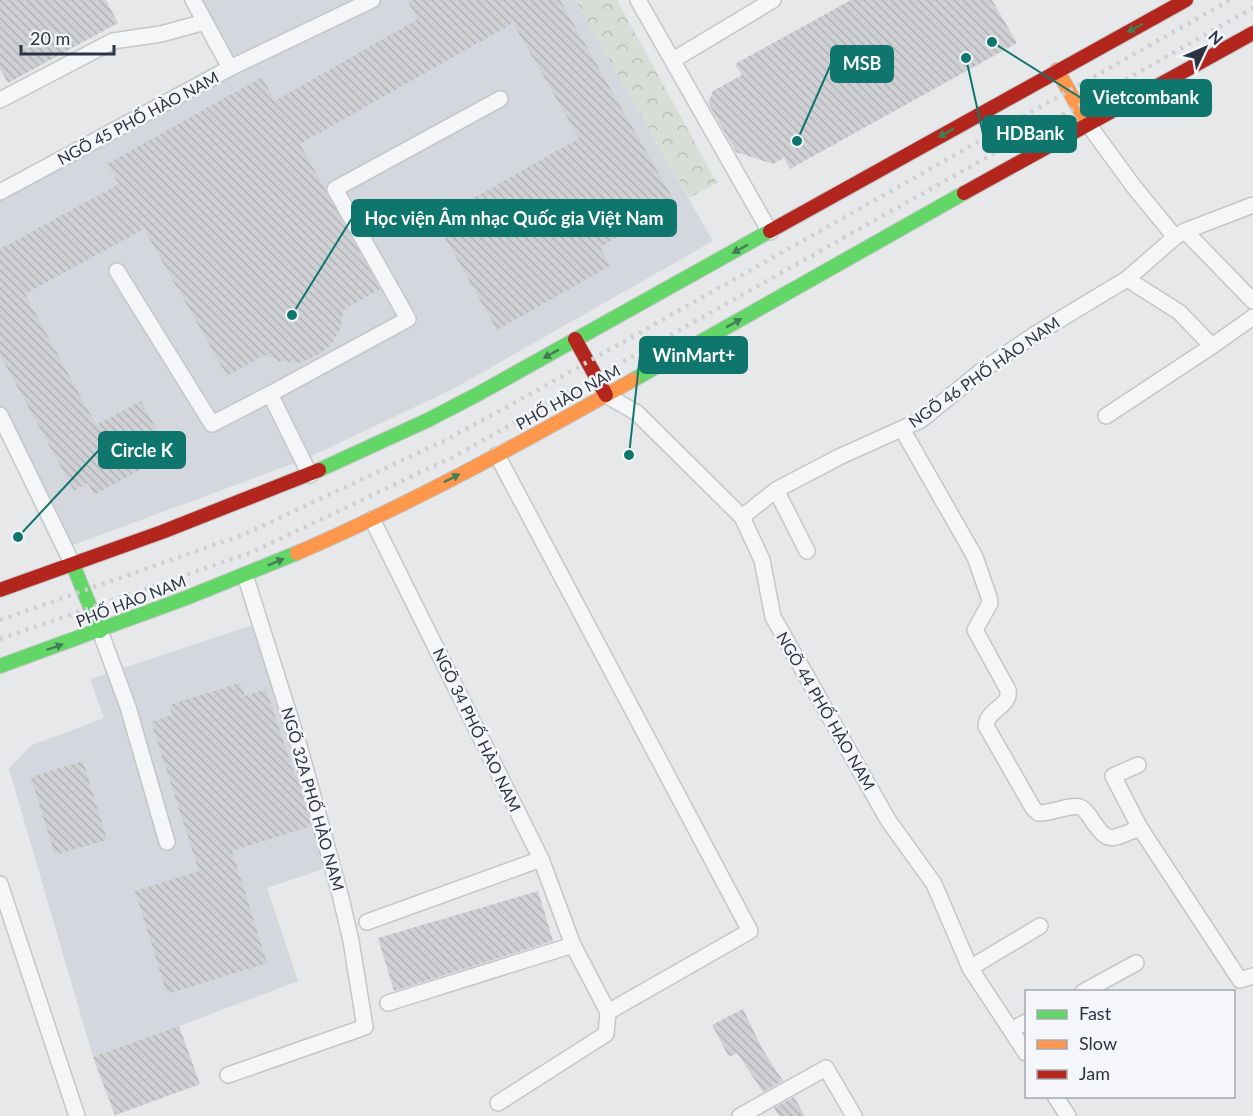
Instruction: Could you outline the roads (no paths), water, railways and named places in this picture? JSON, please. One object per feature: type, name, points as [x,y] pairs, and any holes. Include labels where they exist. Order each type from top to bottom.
[{"type":"main road","points":[[0,590],[206,517],[310,475],[430,419],[1186,0]]},
{"type":"main road","name":"PHỐ HÀO NAM","points":[[0,666],[100,631],[245,575],[372,519],[497,455],[606,395],[1135,96],[1253,33]]},
{"type":"main road","points":[[1057,70],[1088,124]]},
{"type":"main road","points":[[575,339],[606,395]]},
{"type":"main road","points":[[73,565],[100,631]]},
{"type":"lane","name":"NGÕ 45 PHỐ HÀO NAM","points":[[0,192],[230,68],[193,0]]},
{"type":"lane","points":[[230,68],[372,0]]},
{"type":"lane","points":[[638,0],[770,232]]},
{"type":"lane","points":[[673,60],[773,0]]},
{"type":"lane","points":[[0,100],[113,41],[161,34],[205,22]]},
{"type":"lane","points":[[117,271],[212,424],[408,319],[334,189],[500,99]]},
{"type":"lane","points":[[1088,124],[1134,187],[1180,234],[1253,301]]},
{"type":"lane","name":"NGÕ 46 PHỐ HÀO NAM","points":[[742,517],[776,490],[840,457],[921,420],[980,372],[1034,335],[1127,279],[1180,234],[1253,205]]},
{"type":"lane","points":[[1127,279],[1179,312],[1212,346]]},
{"type":"lane","points":[[1106,416],[1253,317]]},
{"type":"lane","points":[[270,394],[310,475]]},
{"type":"lane","name":"NGÕ 44 PHỐ HÀO NAM","points":[[606,395],[637,412],[742,517],[762,560],[773,617],[888,820],[934,884],[970,968],[1025,1051]]},
{"type":"lane","points":[[0,415],[73,565]]},
{"type":"lane","points":[[902,429],[975,557],[989,597],[990,603],[975,630],[1008,690],[1009,696],[1006,702],[989,716],[986,726],[1033,808],[1038,813],[1046,813],[1081,807],[1106,838],[1140,828]]},
{"type":"lane","points":[[497,455],[750,931],[608,1012],[606,1034],[498,1103]]},
{"type":"lane","points":[[776,490],[807,551]]},
{"type":"lane","name":"NGÕ 34 PHỐ HÀO NAM","points":[[372,519],[541,859],[573,945],[608,1012]]},
{"type":"lane","name":"NGÕ 32A PHỐ HÀO NAM","points":[[228,1075],[365,1028],[351,941],[341,898],[300,750],[245,575]]},
{"type":"lane","points":[[100,631],[128,707],[167,842]]},
{"type":"lane","points":[[1138,765],[1113,776],[1140,828],[1240,980],[1253,976]]},
{"type":"lane","points":[[368,922],[541,859]]},
{"type":"lane","points":[[0,885],[77,1116]]},
{"type":"lane","points":[[970,968],[1040,926]]},
{"type":"lane","points":[[388,1003],[573,945]]},
{"type":"lane","points":[[1087,990],[1136,963]]},
{"type":"lane","points":[[1011,1030],[1025,1023]]},
{"type":"lane","points":[[740,1116],[826,1068],[854,1116]]},
{"type":"lane","points":[[1056,1098],[1068,1116]]},
{"type":"railway","points":[[0,620],[245,534],[446,440],[1230,0]]},
{"type":"railway","points":[[0,639],[252,552],[455,456],[1253,8]]},
{"type":"place","name":"Vietcombank","points":[[992,42]]},
{"type":"place","name":"HDBank","points":[[966,58]]},
{"type":"place","name":"MSB","points":[[797,141]]},
{"type":"place","name":"Học viện Âm nhạc Quốc gia Việt Nam","points":[[292,315]]},
{"type":"place","name":"WinMart+","points":[[629,455]]},
{"type":"place","name":"Circle K","points":[[18,537]]}]
